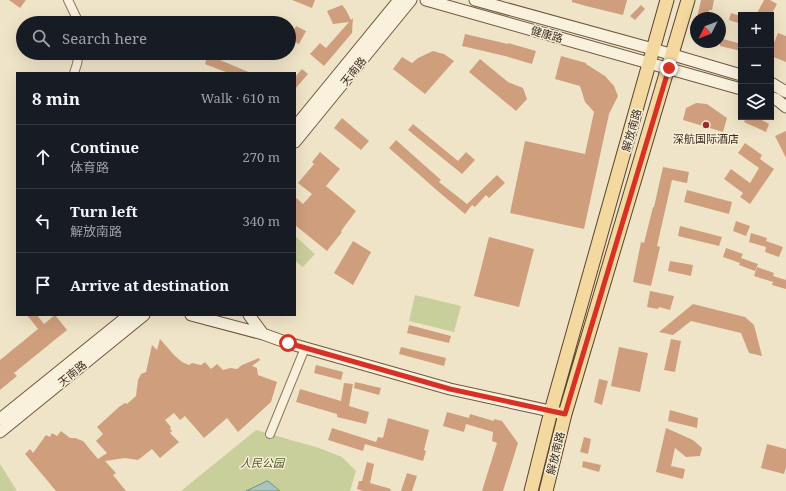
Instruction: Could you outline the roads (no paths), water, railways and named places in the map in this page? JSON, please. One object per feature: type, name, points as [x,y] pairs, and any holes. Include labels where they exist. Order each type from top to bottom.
[{"type":"main road","name":"解放南路","points":[[531,491],[551,411],[667,0]]},
{"type":"main road","name":"解放南路","points":[[546,491],[565,414],[688,0]]},
{"type":"street","points":[[68,0],[76,16]]},
{"type":"street","name":"天南路","points":[[296,126],[399,0]]},
{"type":"street","name":"天南路","points":[[296,141],[411,0]]},
{"type":"street","name":"健康路","points":[[426,0],[738,87]]},
{"type":"street","name":"健康路","points":[[475,0],[738,74]]},
{"type":"street","points":[[74,72],[78,60]]},
{"type":"street","points":[[773,84],[786,92]]},
{"type":"street","points":[[774,98],[786,107]]},
{"type":"street","name":"天南路","points":[[0,419],[129,316]]},
{"type":"street","name":"天南路","points":[[0,432],[143,316]]},
{"type":"street","points":[[195,316],[263,334],[306,348],[450,389],[565,414]]},
{"type":"street","points":[[250,316],[263,334]]},
{"type":"street","points":[[270,434],[306,348]]},
{"type":"water","points":[[267,481],[280,491],[246,491]]},
{"type":"place","name":"深航国际酒店","points":[[706,125]]},
{"type":"park label","name":"人民公园","points":[[262,462]]}]
